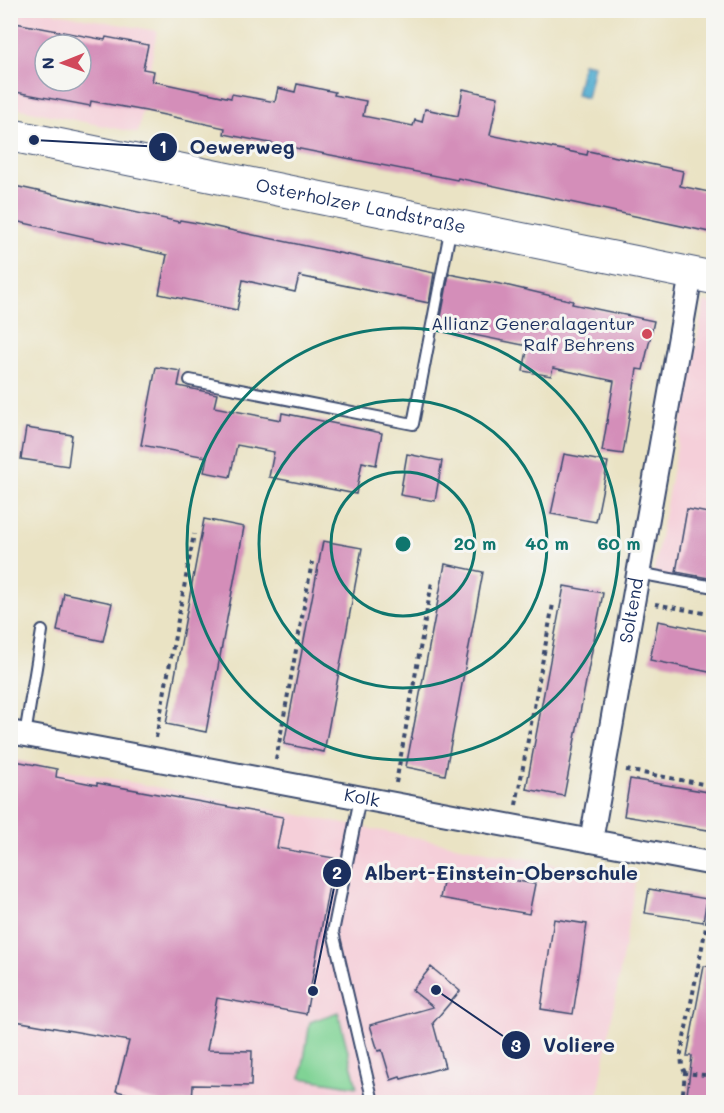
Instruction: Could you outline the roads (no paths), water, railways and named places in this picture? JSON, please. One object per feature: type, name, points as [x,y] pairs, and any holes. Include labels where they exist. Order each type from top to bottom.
[{"type":"main road","name":"Osterholzer Landstraße","points":[[10,135],[702,276]]},
{"type":"street","name":"Soltend","points":[[591,841],[638,573],[702,276]]},
{"type":"street","name":"Kolk","points":[[18,734],[714,864]]},
{"type":"lane","points":[[190,380],[413,424],[451,226]]},
{"type":"lane","points":[[638,573],[714,586]]},
{"type":"lane","points":[[18,734],[42,631]]},
{"type":"lane","points":[[360,798],[333,932],[373,1102]]},
{"type":"water","points":[[583,63],[594,65],[587,98],[576,95]]},
{"type":"place","name":"Oewerweg","points":[[34,140]]},
{"type":"place","name":"Allianz Generalagentur Ralf Behrens","points":[[647,334]]},
{"type":"place","name":"Voliere","points":[[436,990]]},
{"type":"place","name":"Albert-Einstein-Oberschule","points":[[313,991]]}]
